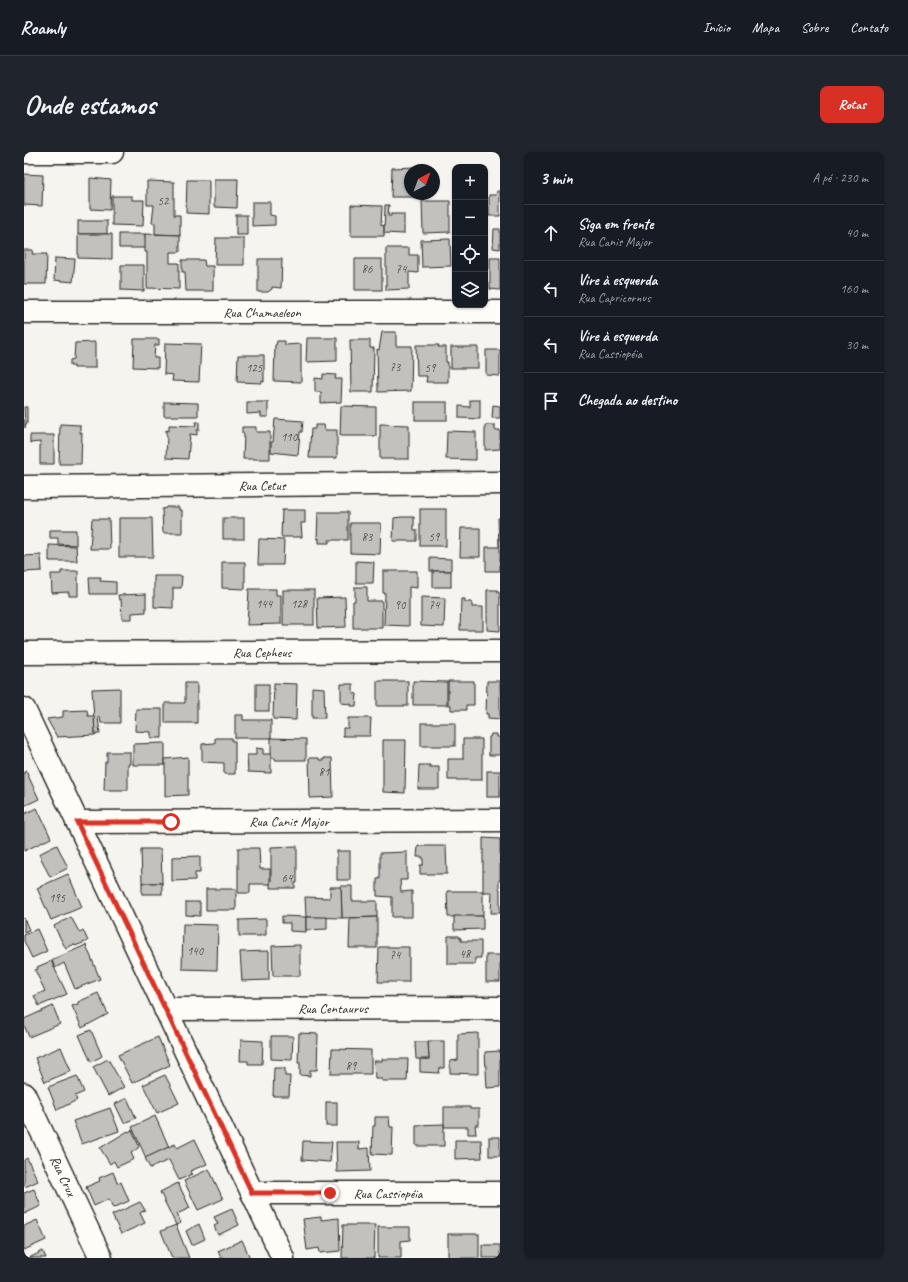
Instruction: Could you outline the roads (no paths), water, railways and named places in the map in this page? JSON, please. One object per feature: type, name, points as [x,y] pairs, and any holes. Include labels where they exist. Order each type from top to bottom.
[{"type":"street","points":[[24,152],[112,152]]},
{"type":"street","name":"Rua Chamaeleon","points":[[24,312],[500,312]]},
{"type":"street","name":"Rua Cetus","points":[[24,487],[500,483]]},
{"type":"street","name":"Rua Cepheus","points":[[24,652],[500,651]]},
{"type":"street","points":[[24,710],[31,741],[77,822],[283,1258]]},
{"type":"street","name":"Rua Canis Major","points":[[77,822],[500,820]]},
{"type":"street","name":"Rua Centaurus","points":[[165,1009],[500,1008]]},
{"type":"street","name":"Rua Crux","points":[[24,1094],[101,1258]]},
{"type":"street","name":"Rua Cassiopéia","points":[[252,1193],[500,1193]]}]
